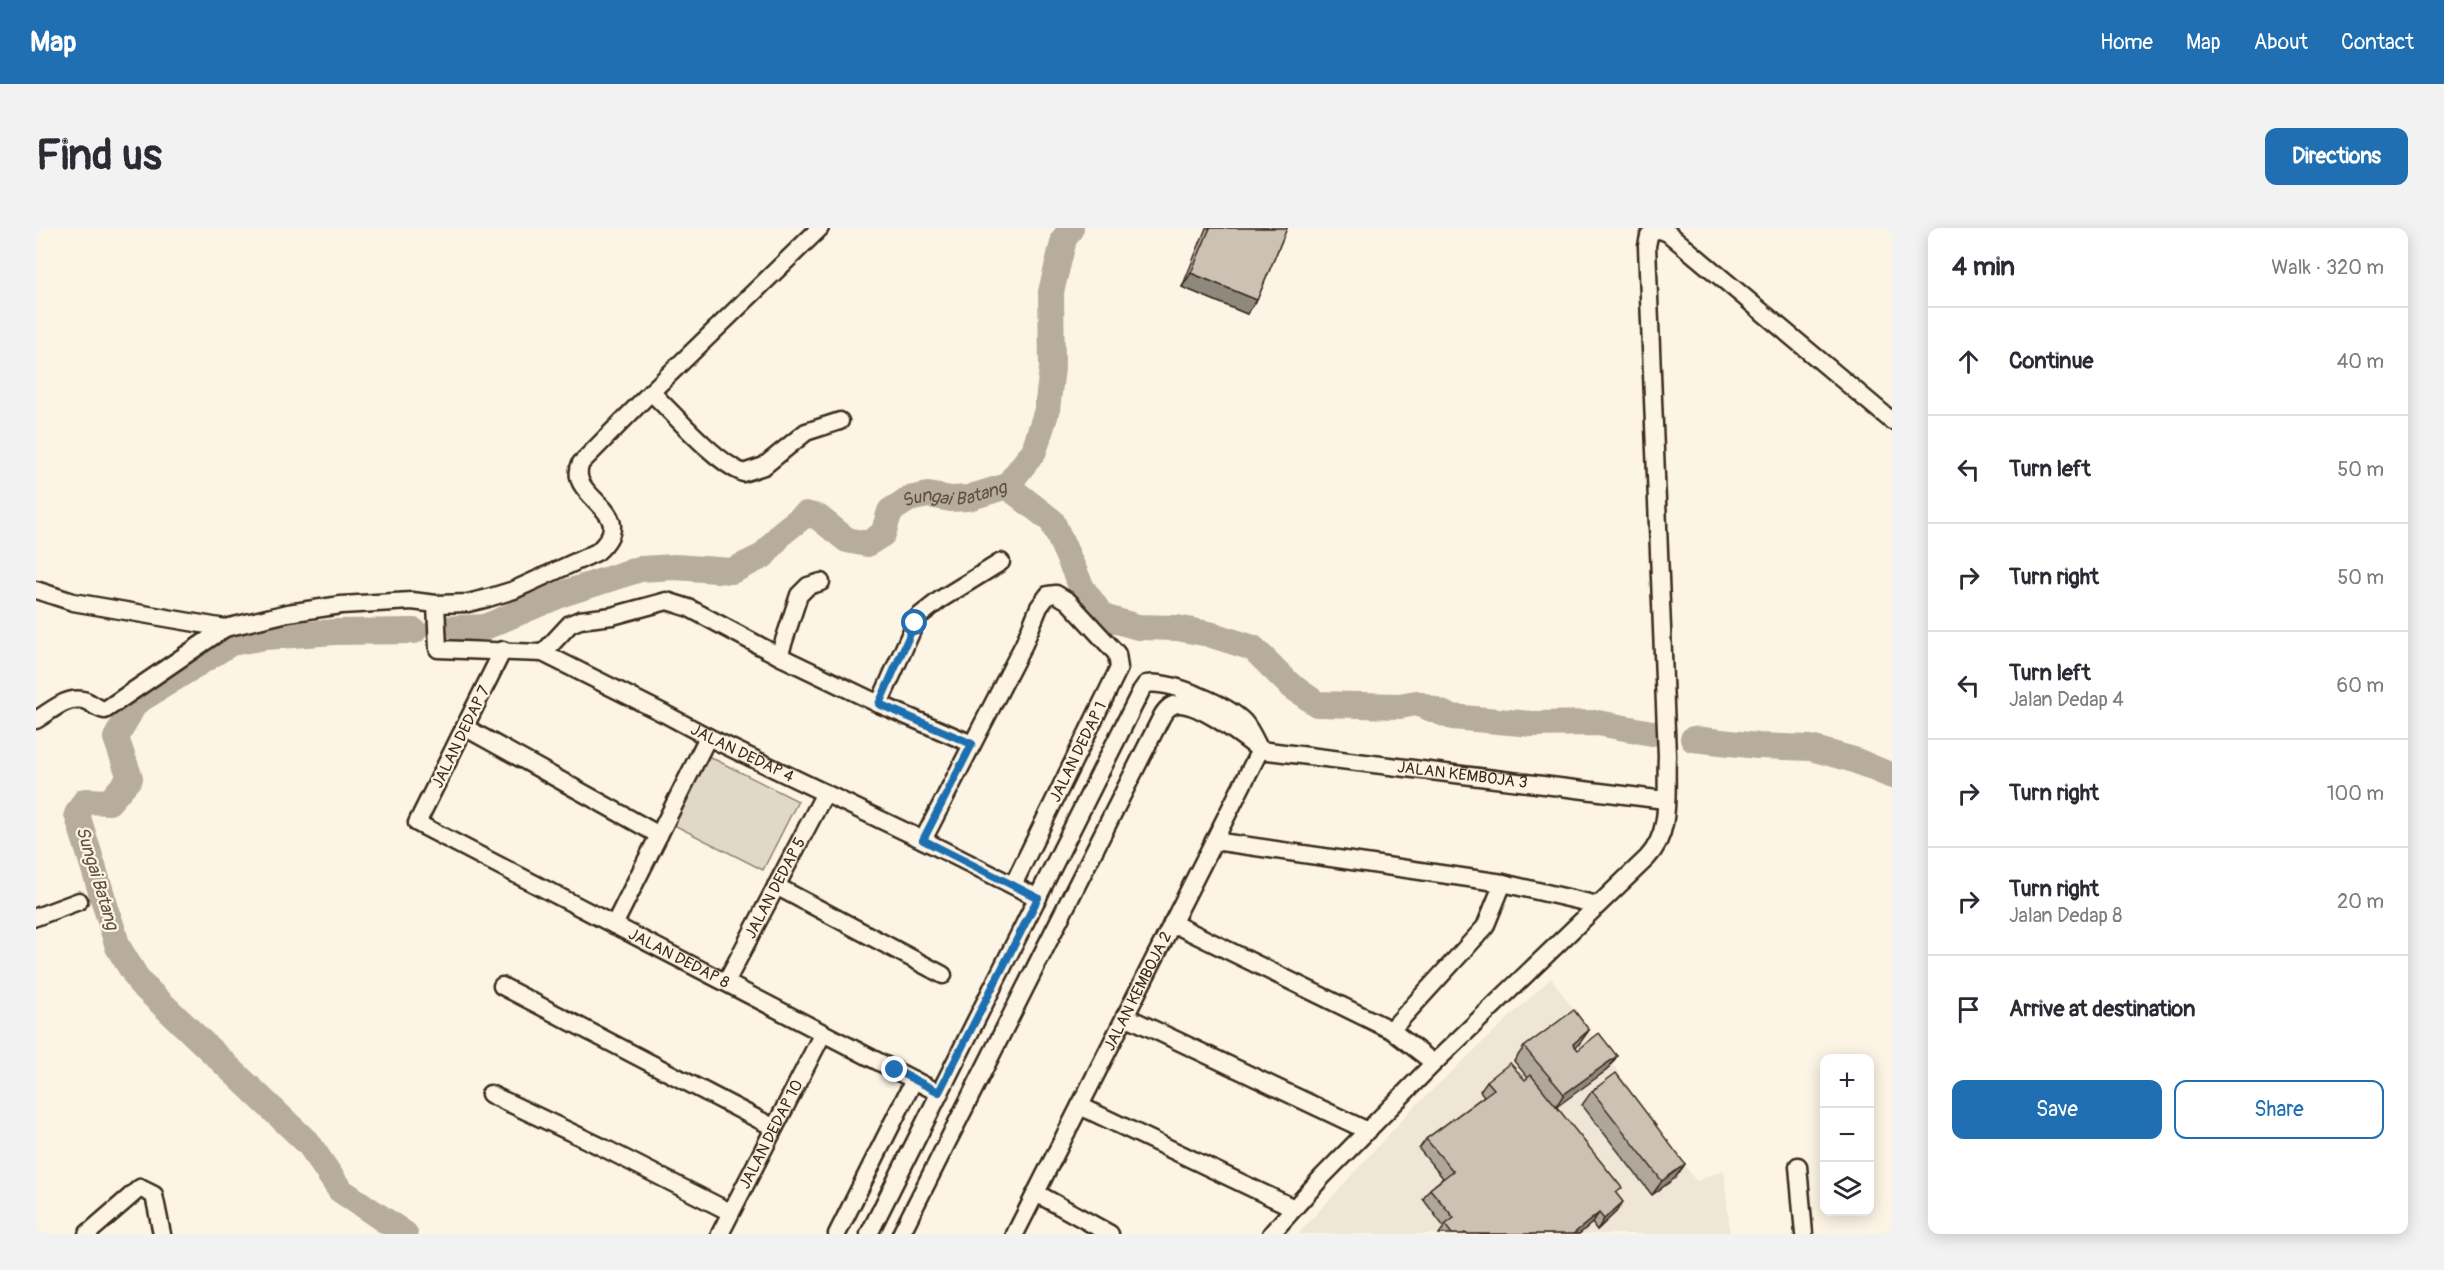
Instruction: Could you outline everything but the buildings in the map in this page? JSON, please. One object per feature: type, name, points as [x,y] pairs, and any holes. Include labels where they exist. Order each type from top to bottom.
[{"type":"street","points":[[36,720],[60,705],[74,700],[86,701],[105,710],[225,628],[288,613],[341,605],[412,601],[436,604],[468,603],[514,590],[597,552],[612,532],[610,515],[583,487],[578,479],[578,470],[590,453],[651,392],[820,228]]},
{"type":"street","points":[[1271,1234],[1434,1063],[1647,858],[1660,840],[1666,816],[1667,756],[1647,246],[1653,229],[1668,233],[1892,421]]},
{"type":"street","points":[[651,392],[714,453],[743,473],[764,466],[806,432],[840,421]]},
{"type":"street","points":[[879,704],[918,618],[941,599],[1001,562]]},
{"type":"street","points":[[779,656],[799,595],[808,586],[821,582]]},
{"type":"street","points":[[36,590],[73,602],[225,628]]},
{"type":"street","name":"JALAN DEDAP 1","points":[[972,744],[1045,598],[1052,593],[1062,597],[1117,654],[1119,668],[1013,885]]},
{"type":"street","points":[[543,653],[570,624],[580,620],[612,616],[668,601],[689,608],[779,656],[879,704],[972,744],[923,840]]},
{"type":"street","name":"JALAN DEDAP 4","points":[[436,604],[438,649],[543,653],[708,737],[1038,898]]},
{"type":"street","name":"JALAN DEDAP 7","points":[[417,823],[503,650]]},
{"type":"street","points":[[869,1234],[1146,684],[1156,682],[1180,689],[1219,706],[1243,721],[1260,750]]},
{"type":"street","points":[[901,1234],[1166,710],[1172,705],[1181,704],[1215,718],[1260,750]]},
{"type":"street","points":[[466,728],[659,835]]},
{"type":"street","points":[[614,925],[708,737]]},
{"type":"street","name":"JALAN KEMBOJA 3","points":[[1260,750],[1665,800]]},
{"type":"street","name":"JALAN KEMBOJA 2","points":[[1015,1234],[1260,750]]},
{"type":"street","name":"JALAN DEDAP 5","points":[[726,982],[825,793]]},
{"type":"street","name":"JALAN DEDAP 8","points":[[417,823],[939,1092]]},
{"type":"street","points":[[1214,841],[1503,884],[1598,905]]},
{"type":"street","points":[[1391,1030],[1485,927],[1503,884]]},
{"type":"street","points":[[776,886],[943,975]]},
{"type":"street","points":[[36,917],[79,902]]},
{"type":"street","points":[[1172,923],[1391,1030],[1434,1063]]},
{"type":"street","points":[[502,986],[773,1127]]},
{"type":"street","points":[[1125,1016],[1368,1131]]},
{"type":"street","name":"JALAN DEDAP 10","points":[[720,1234],[823,1033]]},
{"type":"street","points":[[837,1234],[914,1080]]},
{"type":"street","points":[[490,1094],[730,1212]]},
{"type":"street","points":[[1080,1106],[1294,1208]]},
{"type":"street","points":[[1798,1166],[1804,1234]]},
{"type":"street","points":[[87,1234],[140,1188],[154,1195],[162,1234]]},
{"type":"street","points":[[1036,1193],[1110,1234]]},
{"type":"shaded area","points":[[708,756],[798,801],[763,870],[674,825]]},
{"type":"shaded area","points":[[1551,978],[1696,1181],[1724,1170],[1730,1234],[1298,1234],[1411,1110]]},
{"type":"waterway","name":"Sungai Batang","points":[[437,629],[485,627],[565,593],[640,569],[675,567],[732,571],[763,556],[783,532],[806,514],[818,517],[847,540],[867,544],[883,534],[890,511],[909,499],[928,495],[951,499],[968,498],[1007,486],[1034,451],[1047,410],[1052,368],[1051,292],[1064,239],[1071,228]]},
{"type":"waterway","points":[[1007,486],[1052,521],[1082,588],[1103,617],[1138,627],[1177,628],[1209,634],[1253,648],[1290,685],[1317,704],[1400,706],[1416,703],[1452,717],[1532,724],[1598,723],[1652,733]]},
{"type":"waterway","name":"Sungai Batang","points":[[405,1234],[340,1190],[309,1144],[140,983],[118,947],[77,814],[85,801],[109,802],[130,778],[116,738],[135,703],[231,643],[265,637],[335,632],[414,631]]},
{"type":"waterway","points":[[1693,739],[1758,746],[1811,748],[1854,760],[1892,776]]},
{"type":"route","points":[[895,1070],[939,1092],[1038,898],[923,840],[972,744],[879,704],[915,623]]}]
